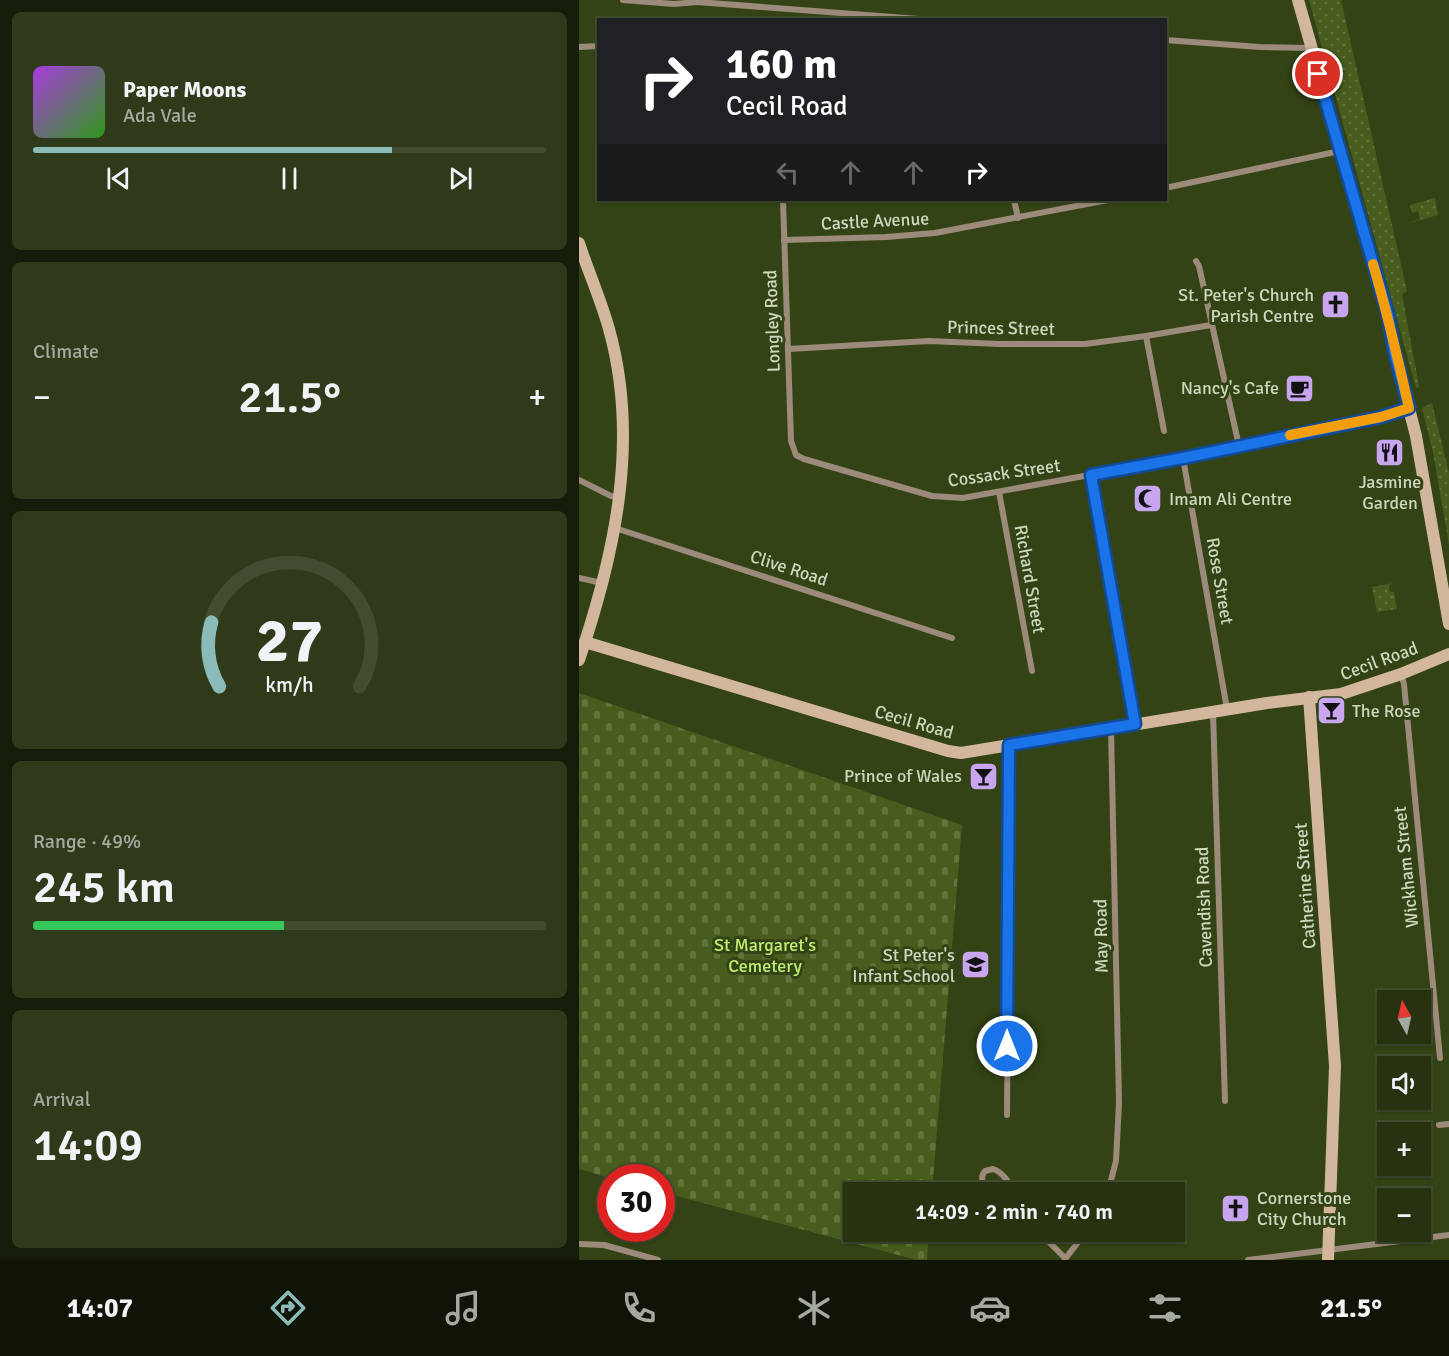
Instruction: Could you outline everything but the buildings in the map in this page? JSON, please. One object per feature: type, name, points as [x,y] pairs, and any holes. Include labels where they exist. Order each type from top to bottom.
[{"type":"street","points":[[623,0],[674,4],[697,2],[906,18]]},
{"type":"street","points":[[1298,0],[1388,315],[1420,458],[1449,624]]},
{"type":"street","points":[[1167,40],[1311,48]]},
{"type":"street","points":[[579,47],[597,46]]},
{"type":"street","points":[[1167,188],[1340,151]]},
{"type":"street","name":"Longley Road","points":[[783,201],[791,441]]},
{"type":"street","points":[[1014,201],[1018,218]]},
{"type":"street","name":"Castle Avenue","points":[[785,240],[923,235],[1103,201]]},
{"type":"street","points":[[579,243],[609,331],[619,382],[623,450],[620,498],[615,528],[603,583],[579,660]]},
{"type":"street","points":[[1196,261],[1239,446]]},
{"type":"street","name":"Princes Street","points":[[788,349],[929,341],[1036,345],[1085,344],[1211,325]]},
{"type":"street","points":[[1146,336],[1164,431]]},
{"type":"street","name":"Cossack Street","points":[[791,441],[795,453],[804,459],[932,496],[956,498],[1183,458],[1381,417],[1409,408]]},
{"type":"street","name":"Rose Street","points":[[1183,458],[1227,709]]},
{"type":"street","points":[[1091,475],[1135,724]]},
{"type":"street","points":[[579,480],[620,498]]},
{"type":"street","name":"Richard Street","points":[[999,492],[1032,671]]},
{"type":"street","name":"Clive Road","points":[[615,528],[952,638]]},
{"type":"street","points":[[579,578],[603,583]]},
{"type":"street","name":"Cecil Road","points":[[585,642],[948,751],[966,753],[1227,709],[1341,694],[1401,674],[1449,654]]},
{"type":"street","name":"Wickham Street","points":[[1401,674],[1404,684],[1440,1058]]},
{"type":"street","name":"Catherine Street","points":[[1309,697],[1335,1073],[1328,1255]]},
{"type":"street","name":"Cavendish Road","points":[[1213,712],[1224,1101]]},
{"type":"street","name":"May Road","points":[[1111,729],[1119,1102],[1117,1144],[1111,1182]]},
{"type":"street","points":[[1007,1115],[1009,745]]},
{"type":"street","points":[[1439,1125],[1449,1124]]},
{"type":"street","points":[[983,1182],[982,1176],[985,1171],[993,1169],[1001,1173],[1008,1182]]},
{"type":"street","points":[[1248,1260],[1328,1255],[1449,1235]]},
{"type":"street","points":[[1049,1242],[1065,1259],[1078,1242]]},
{"type":"street","points":[[579,1244],[604,1245],[658,1260]]},
{"type":"green space","points":[[1309,0],[1341,0],[1407,291],[1402,294],[1420,391],[1419,387],[1416,388]]},
{"type":"green space","points":[[1435,198],[1438,215],[1402,225],[1420,219],[1418,211],[1412,213],[1410,205]]},
{"type":"green space","points":[[1432,403],[1449,473],[1449,545],[1433,452],[1422,408]]},
{"type":"green space","points":[[1394,583],[1389,585],[1390,592],[1394,592],[1397,609],[1377,612],[1372,587]]},
{"type":"green space","name":"St Margaret's Cemetery","points":[[579,693],[962,825],[933,1182],[843,1182],[843,1240],[675,1195],[675,1164],[597,1164],[597,1174],[579,1169]]},
{"type":"green space","name":"St Margaret's Cemetery","points":[[850,1242],[928,1242],[927,1260],[917,1260]]},
{"type":"slow traffic","points":[[1290,435],[1381,417],[1409,408],[1391,337],[1389,318],[1373,264]]},
{"type":"place","name":"St. Peter's Church Parish Centre","points":[[1335,305]]},
{"type":"place","name":"Nancy's Cafe","points":[[1300,388]]},
{"type":"place","name":"Jasmine Garden","points":[[1390,453]]},
{"type":"place","name":"Imam Ali Centre","points":[[1148,499]]},
{"type":"place","name":"The Rose","points":[[1331,711]]},
{"type":"place","name":"Prince of Wales","points":[[983,776]]},
{"type":"place","name":"St Peter's Infant School","points":[[976,965]]},
{"type":"place","name":"Cornerstone City Church","points":[[1236,1208]]},
{"type":"route","points":[[1007,1046],[1009,745],[1135,724],[1091,475],[1381,417],[1409,408],[1391,337],[1391,326],[1318,74]]}]
